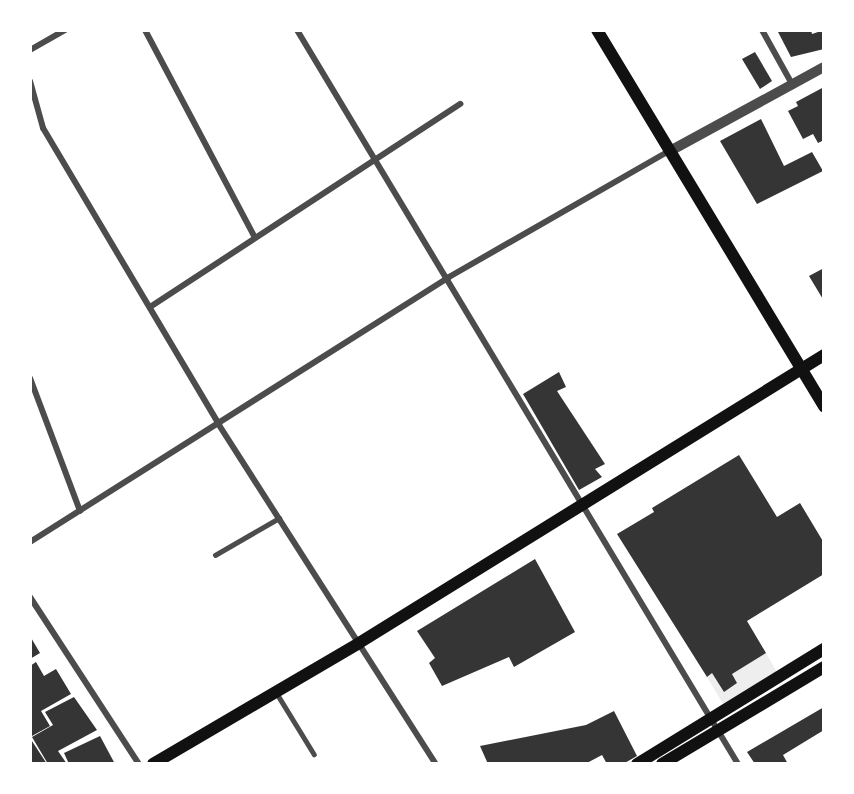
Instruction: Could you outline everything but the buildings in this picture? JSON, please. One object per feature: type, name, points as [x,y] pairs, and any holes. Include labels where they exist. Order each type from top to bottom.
[{"type":"main road","points":[[597,30],[803,368],[824,407]]},
{"type":"main road","points":[[153,764],[585,506],[824,355]]},
{"type":"main road","points":[[637,764],[824,649]]},
{"type":"main road","points":[[662,764],[824,667]]},
{"type":"street","points":[[30,50],[65,30]]},
{"type":"street","points":[[146,30],[254,236]]},
{"type":"street","points":[[297,30],[373,160],[449,277],[716,731],[738,764]]},
{"type":"street","points":[[762,30],[792,84]]},
{"type":"street","points":[[30,542],[219,425],[449,277],[670,151],[824,67]]},
{"type":"street","points":[[30,81],[43,128],[219,425],[436,764]]},
{"type":"street","points":[[150,307],[254,236],[460,104]]},
{"type":"street","points":[[30,378],[80,511]]},
{"type":"street","points":[[30,597],[139,764]]},
{"type":"lane","points":[[215,555],[279,518]]},
{"type":"lane","points":[[276,692],[315,754]]},
{"type":"shaded area","points":[[766,653],[777,672],[723,704],[707,677],[712,673],[724,691],[737,683],[732,674]]}]
